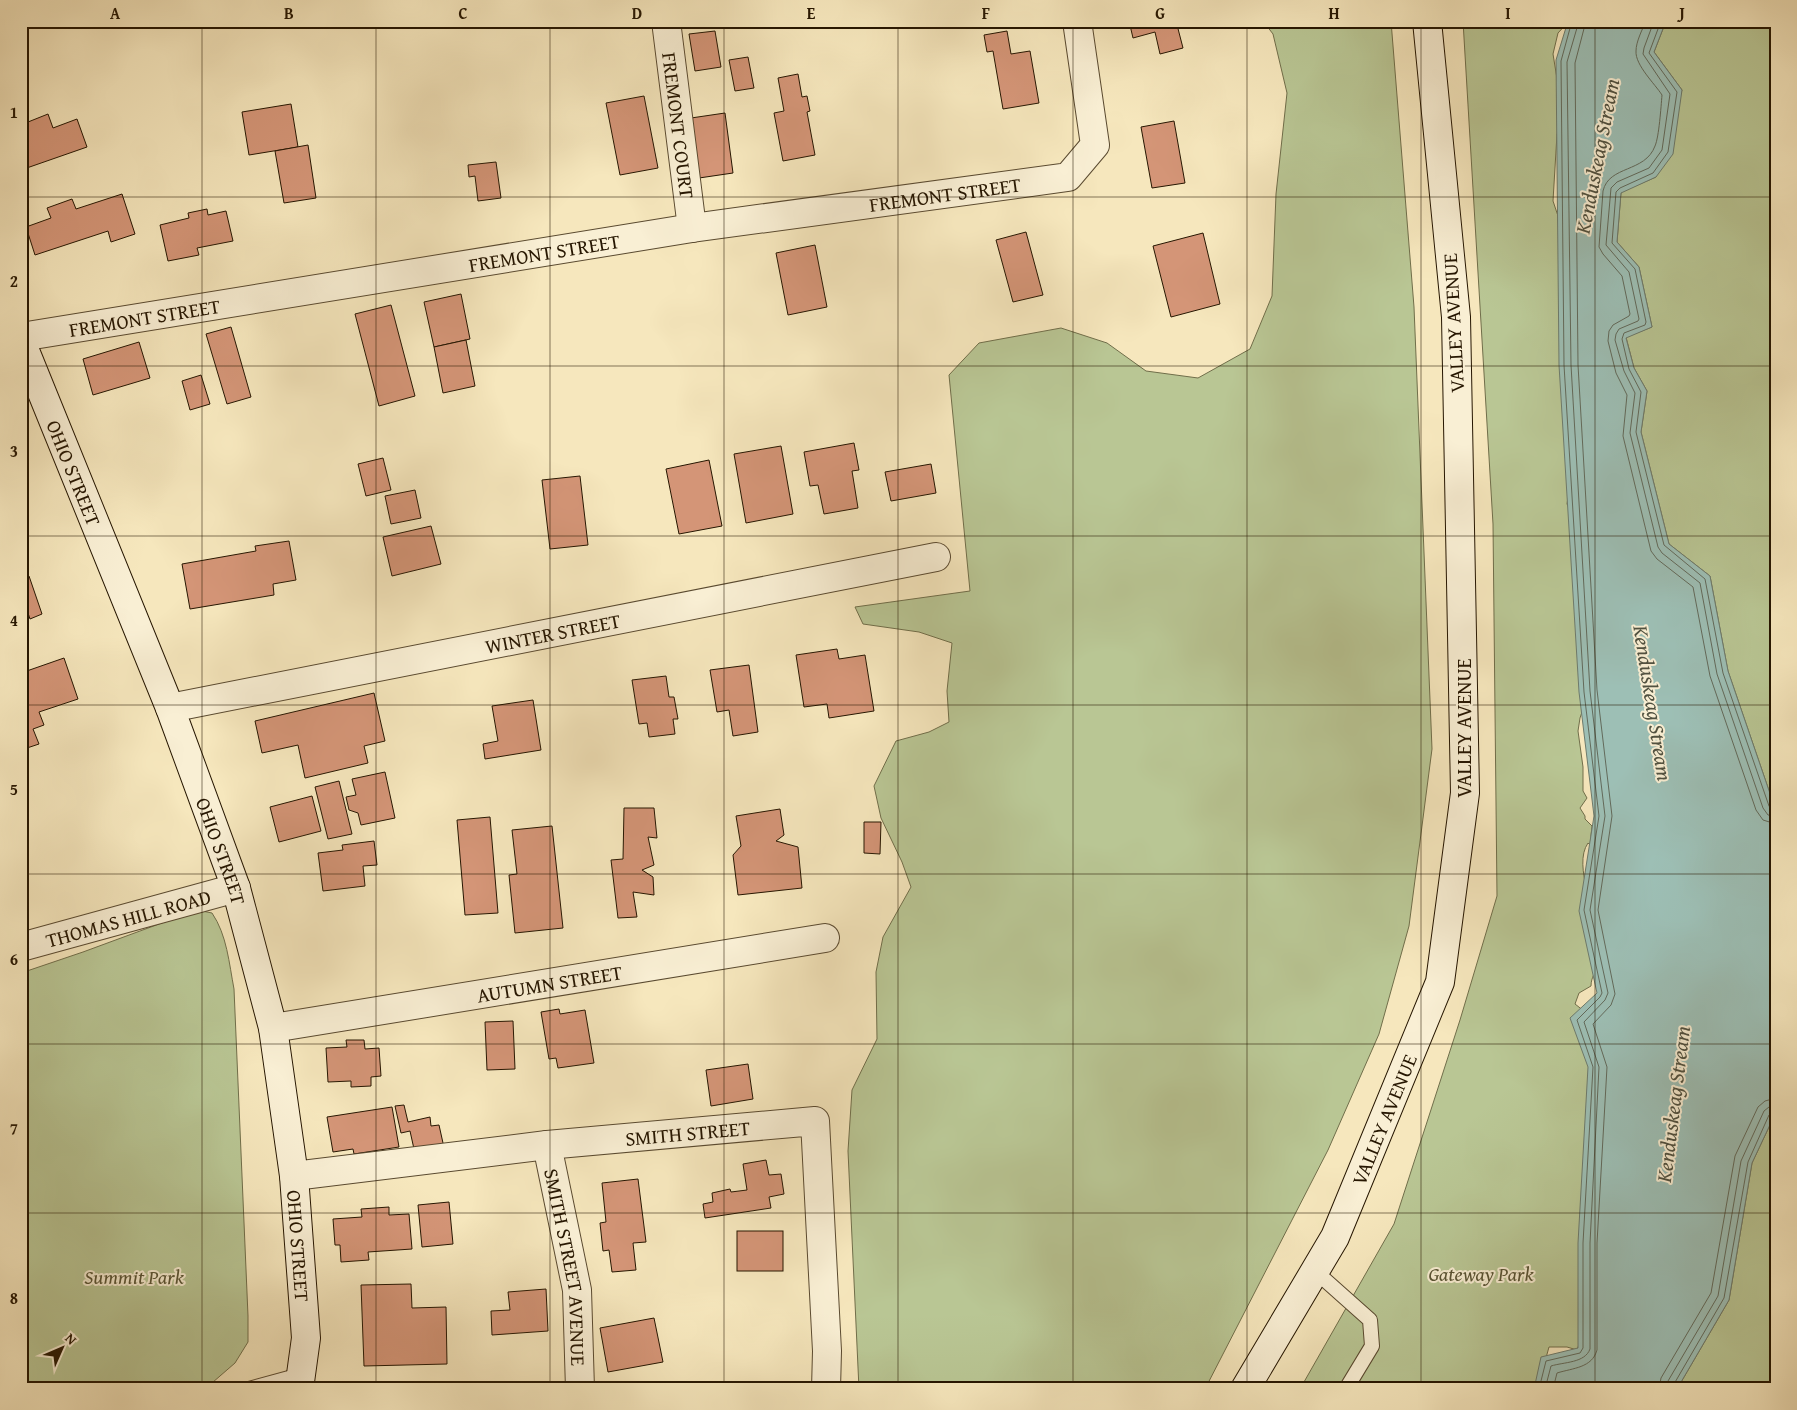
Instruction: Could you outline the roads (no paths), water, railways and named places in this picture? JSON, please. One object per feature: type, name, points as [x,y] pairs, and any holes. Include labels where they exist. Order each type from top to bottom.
[{"type":"street","name":"FREMONT COURT","points":[[666,21],[692,228]]},
{"type":"street","name":"FREMONT STREET","points":[[21,337],[692,228],[1068,177],[1095,145],[1077,21]]},
{"type":"street","name":"VALLEY AVENUE","points":[[1245,1389],[1335,1237],[1440,982],[1465,793],[1456,317],[1427,21]]},
{"type":"street","name":"OHIO STREET","points":[[21,341],[170,708],[236,888],[273,1028],[294,1176],[306,1338],[300,1382]]},
{"type":"street","name":"WINTER STREET","points":[[170,708],[936,556]]},
{"type":"street","name":"THOMAS HILL ROAD","points":[[21,947],[236,888]]},
{"type":"street","name":"AUTUMN STREET","points":[[273,1028],[825,938]]},
{"type":"street","name":"SMITH STREET","points":[[294,1176],[547,1145],[815,1121],[827,1351],[826,1389]]},
{"type":"street","name":"SMITH STREET AVENUE","points":[[547,1145],[577,1290],[580,1389]]},
{"type":"lane","points":[[1315,1271],[1370,1320],[1372,1346],[1346,1389]]},
{"type":"lane","points":[[249,1389],[300,1382]]},
{"type":"water","name":"Kenduskeag Stream","points":[[1568,21],[1666,21],[1654,52],[1682,90],[1673,154],[1656,177],[1621,193],[1617,242],[1639,267],[1652,327],[1626,338],[1634,368],[1647,391],[1641,432],[1669,544],[1710,576],[1728,671],[1776,811],[1776,1112],[1752,1163],[1729,1300],[1677,1389],[1534,1389],[1541,1357],[1578,1348],[1578,1243],[1588,1067],[1570,1018],[1597,993],[1579,911],[1594,816],[1579,692],[1559,365],[1556,60]]},
{"type":"park label","name":"Gateway Park","points":[[1481,1273]]},
{"type":"park label","name":"Summit Park","points":[[134,1276]]}]
